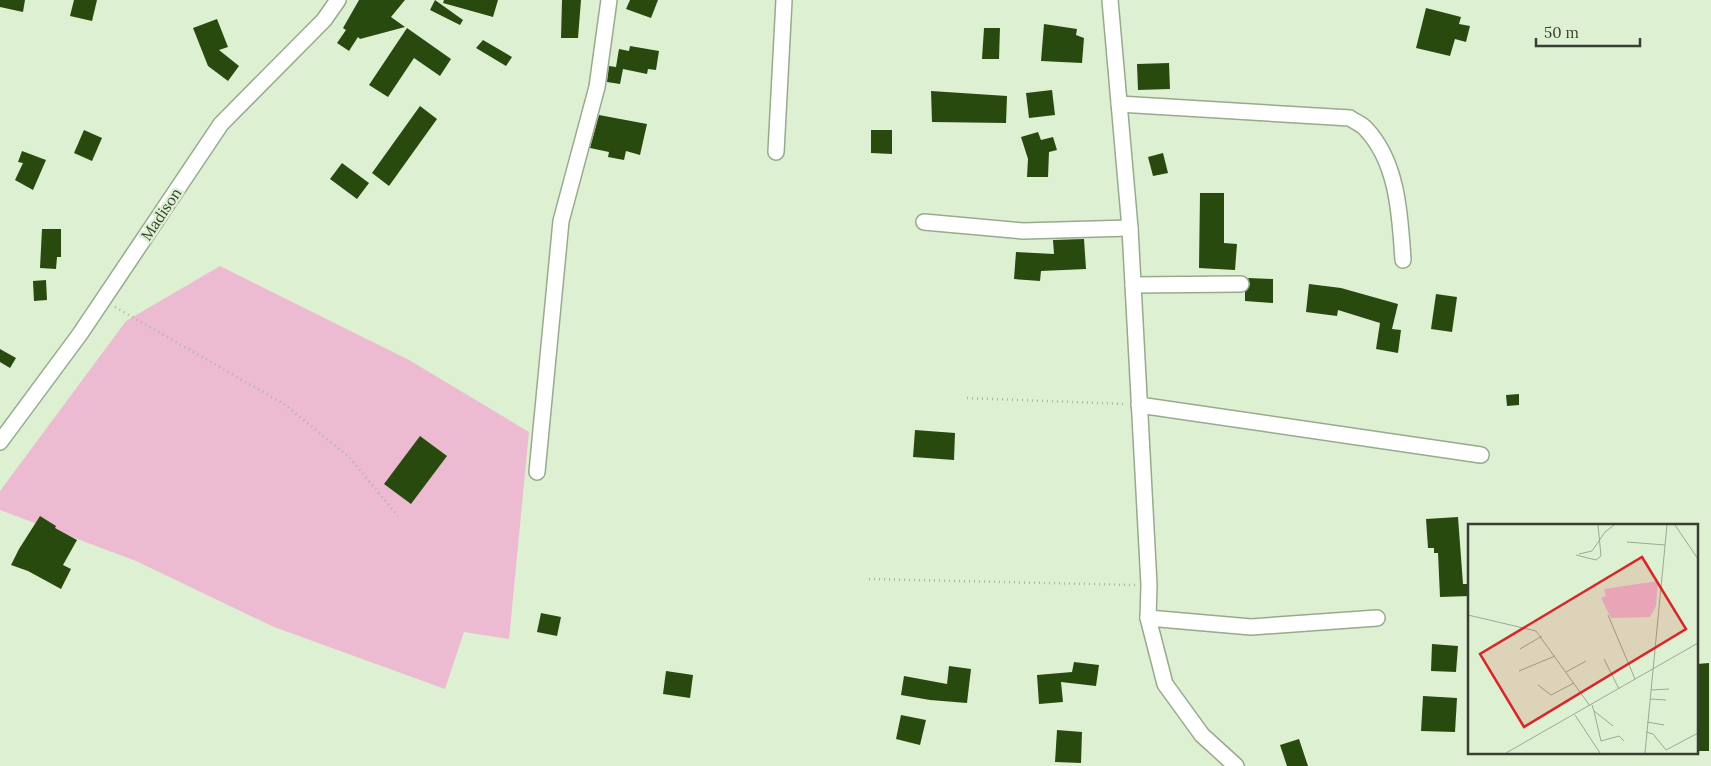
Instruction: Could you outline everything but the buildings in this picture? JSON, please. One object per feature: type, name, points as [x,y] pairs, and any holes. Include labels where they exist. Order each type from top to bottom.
[{"type":"street","name":"Madison","points":[[0,442],[102,300],[221,124],[324,20],[338,0]]},
{"type":"street","points":[[538,472],[562,221],[597,87],[609,0]]},
{"type":"street","points":[[776,152],[784,0]]},
{"type":"street","points":[[1110,0],[1130,228],[1149,586],[1148,618],[1165,684],[1202,735],[1236,766]]},
{"type":"street","points":[[1119,104],[1350,118],[1366,128],[1384,156],[1398,203],[1403,260]]},
{"type":"street","points":[[924,222],[1023,231],[1130,228]]},
{"type":"street","points":[[1133,285],[1241,284]]},
{"type":"street","points":[[1139,405],[1481,455]]},
{"type":"street","points":[[1148,618],[1251,627],[1377,618]]},
{"type":"path","points":[[102,300],[284,404],[349,457],[398,516]]},
{"type":"path","points":[[967,398],[1139,405]]},
{"type":"path","points":[[869,579],[1149,586]]},
{"type":"shaded area","points":[[220,266],[409,360],[529,432],[509,639],[464,632],[445,689],[274,627],[136,561],[0,510],[0,491],[126,321]]}]
